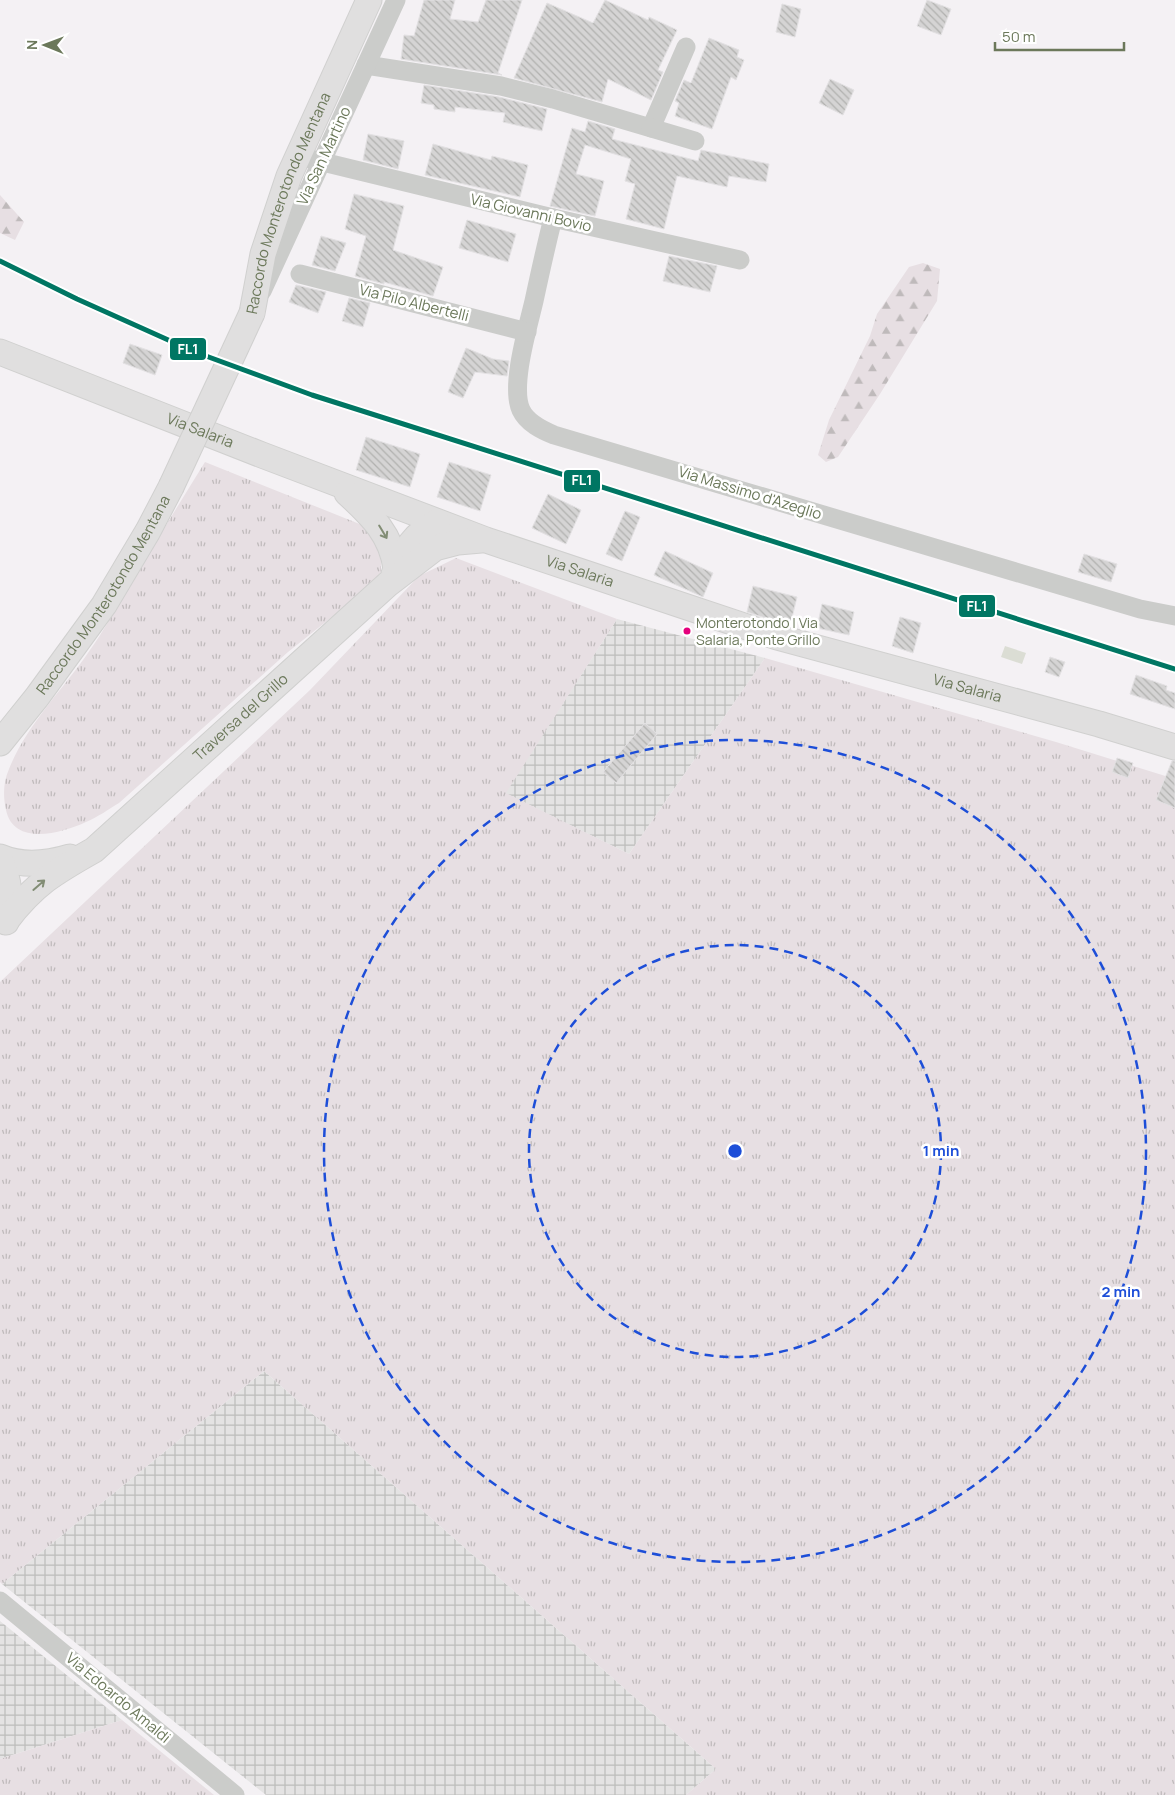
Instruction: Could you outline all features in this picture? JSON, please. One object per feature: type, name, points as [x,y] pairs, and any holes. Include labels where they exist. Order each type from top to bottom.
[{"type":"main road","name":"Raccordo Monterotondo Mentana","points":[[2,743],[83,636],[104,605],[148,531],[171,487],[252,313],[266,245],[277,211],[298,156],[369,0]]},
{"type":"main road","name":"Via Salaria","points":[[0,352],[486,540],[777,637],[1100,724],[1175,747]]},
{"type":"main road","points":[[338,484],[364,508],[382,529],[391,546],[392,577]]},
{"type":"main road","points":[[392,577],[413,539],[423,529],[437,522],[438,535],[435,548]]},
{"type":"main road","points":[[392,577],[435,548],[458,542],[486,540]]},
{"type":"main road","name":"Traversa del Grillo","points":[[3,927],[16,908],[38,885],[50,875],[94,850],[392,577]]},
{"type":"main road","name":"Traversa del Grillo","points":[[0,858],[11,862],[36,864],[62,860],[94,850]]},
{"type":"main road","points":[[0,858],[8,877],[10,899],[3,927]]},
{"type":"street","name":"Via San Martino","points":[[252,313],[396,0]]},
{"type":"street","points":[[651,128],[686,47]]},
{"type":"street","points":[[366,65],[501,86],[553,98],[695,141]]},
{"type":"street","name":"Via Giovanni Bovio","points":[[298,156],[553,218],[740,260]]},
{"type":"street","name":"Via Massimo d'Azeglio","points":[[553,218],[518,378],[518,400],[522,412],[531,423],[546,431],[1140,609],[1175,616]]},
{"type":"street","name":"Via Pilo Albertelli","points":[[300,274],[527,332]]},
{"type":"street","name":"Via Edoardo Amaldi","points":[[0,1601],[235,1795]]},
{"type":"shaded area","points":[[617,619],[765,658],[629,854],[505,793]]},
{"type":"shaded area","points":[[1005,646],[1026,653],[1022,664],[1001,657]]},
{"type":"shaded area","points":[[264,1371],[716,1769],[686,1795],[266,1795],[2,1584]]},
{"type":"shaded area","points":[[0,1621],[122,1720],[0,1759]]},
{"type":"green space","points":[[0,195],[24,222],[15,240],[0,233]]},
{"type":"green space","points":[[923,263],[940,269],[937,301],[880,394],[838,457],[826,462],[818,455],[829,420],[870,336],[877,314],[909,267]]},
{"type":"green space","points":[[205,462],[377,531],[381,556],[381,572],[367,589],[288,652],[119,803],[90,820],[65,830],[40,834],[28,833],[18,829],[11,822],[6,810],[4,795],[7,774],[25,737],[80,665],[100,635]]},
{"type":"green space","points":[[456,558],[617,619],[506,793],[629,854],[765,658],[1056,742],[1175,779],[1175,1795],[686,1795],[716,1769],[264,1371],[2,1584],[0,1582],[0,982],[310,690],[419,576]]},
{"type":"green space","points":[[122,1720],[214,1795],[0,1795],[0,1759]]},
{"type":"building","points":[[424,0],[455,0],[450,19],[478,22],[486,0],[522,0],[498,73],[502,75],[401,59],[404,35],[414,36]]},
{"type":"building","points":[[605,0],[648,20],[649,17],[677,30],[658,70],[663,72],[651,100],[608,79],[602,102],[514,78],[547,3],[593,23]]},
{"type":"building","points":[[927,0],[951,9],[941,35],[917,26]]},
{"type":"building","points":[[782,4],[801,9],[795,37],[776,32]]},
{"type":"building","points":[[709,38],[739,50],[737,57],[744,60],[736,80],[731,77],[712,129],[675,116],[679,103],[675,101],[684,80],[691,83]]},
{"type":"building","points":[[830,79],[854,90],[843,115],[819,103]]},
{"type":"building","points":[[424,85],[499,97],[547,109],[542,131],[503,122],[505,113],[455,107],[455,112],[434,109],[434,105],[421,103]]},
{"type":"building","points":[[588,121],[615,129],[612,139],[698,161],[701,150],[769,164],[766,182],[729,176],[727,187],[677,176],[664,229],[626,219],[635,184],[625,181],[631,159],[585,145],[576,174],[604,181],[595,216],[550,206],[572,128],[585,132]]},
{"type":"building","points":[[368,134],[404,141],[398,169],[363,160]]},
{"type":"building","points":[[433,144],[491,160],[492,156],[528,165],[520,197],[425,175]]},
{"type":"building","points":[[354,194],[404,206],[393,250],[443,267],[433,296],[355,276],[366,236],[345,229]]},
{"type":"building","points":[[467,220],[516,234],[508,262],[459,248]]},
{"type":"building","points":[[321,236],[346,243],[335,271],[312,265]]},
{"type":"building","points":[[669,256],[717,266],[710,292],[663,281]]},
{"type":"building","points":[[296,285],[326,292],[318,313],[289,302]]},
{"type":"building","points":[[349,298],[370,303],[363,327],[342,321]]},
{"type":"building","points":[[130,344],[162,355],[155,375],[123,363]]},
{"type":"building","points":[[466,348],[493,359],[509,361],[507,376],[475,372],[463,398],[448,392]]},
{"type":"building","points":[[366,437],[420,454],[410,487],[356,470]]},
{"type":"building","points":[[449,462],[491,475],[480,511],[437,497]]},
{"type":"building","points":[[548,494],[581,510],[566,544],[532,528]]},
{"type":"building","points":[[625,511],[640,517],[622,561],[606,554]]},
{"type":"building","points":[[665,551],[713,573],[703,597],[654,575]]},
{"type":"building","points":[[1084,554],[1117,564],[1111,582],[1078,572]]},
{"type":"building","points":[[753,586],[797,597],[790,626],[747,612]]},
{"type":"building","points":[[822,604],[854,612],[849,635],[817,628]]},
{"type":"building","points":[[900,617],[921,623],[913,653],[892,646]]},
{"type":"building","points":[[1050,657],[1065,662],[1059,677],[1045,672]]},
{"type":"building","points":[[1136,675],[1167,686],[1166,690],[1175,693],[1175,709],[1130,694]]},
{"type":"building","points":[[645,723],[657,734],[616,783],[603,772]]},
{"type":"building","points":[[1117,758],[1133,763],[1128,778],[1112,772]]},
{"type":"building","points":[[1172,761],[1175,761],[1175,808],[1156,800]]},
{"type":"transit line","name":"FL1","points":[[0,261],[77,299],[195,352],[312,395],[1175,669]]},
{"type":"place","name":"Monterotondo | Via Salaria, Ponte Grillo","points":[[687,631]]}]
